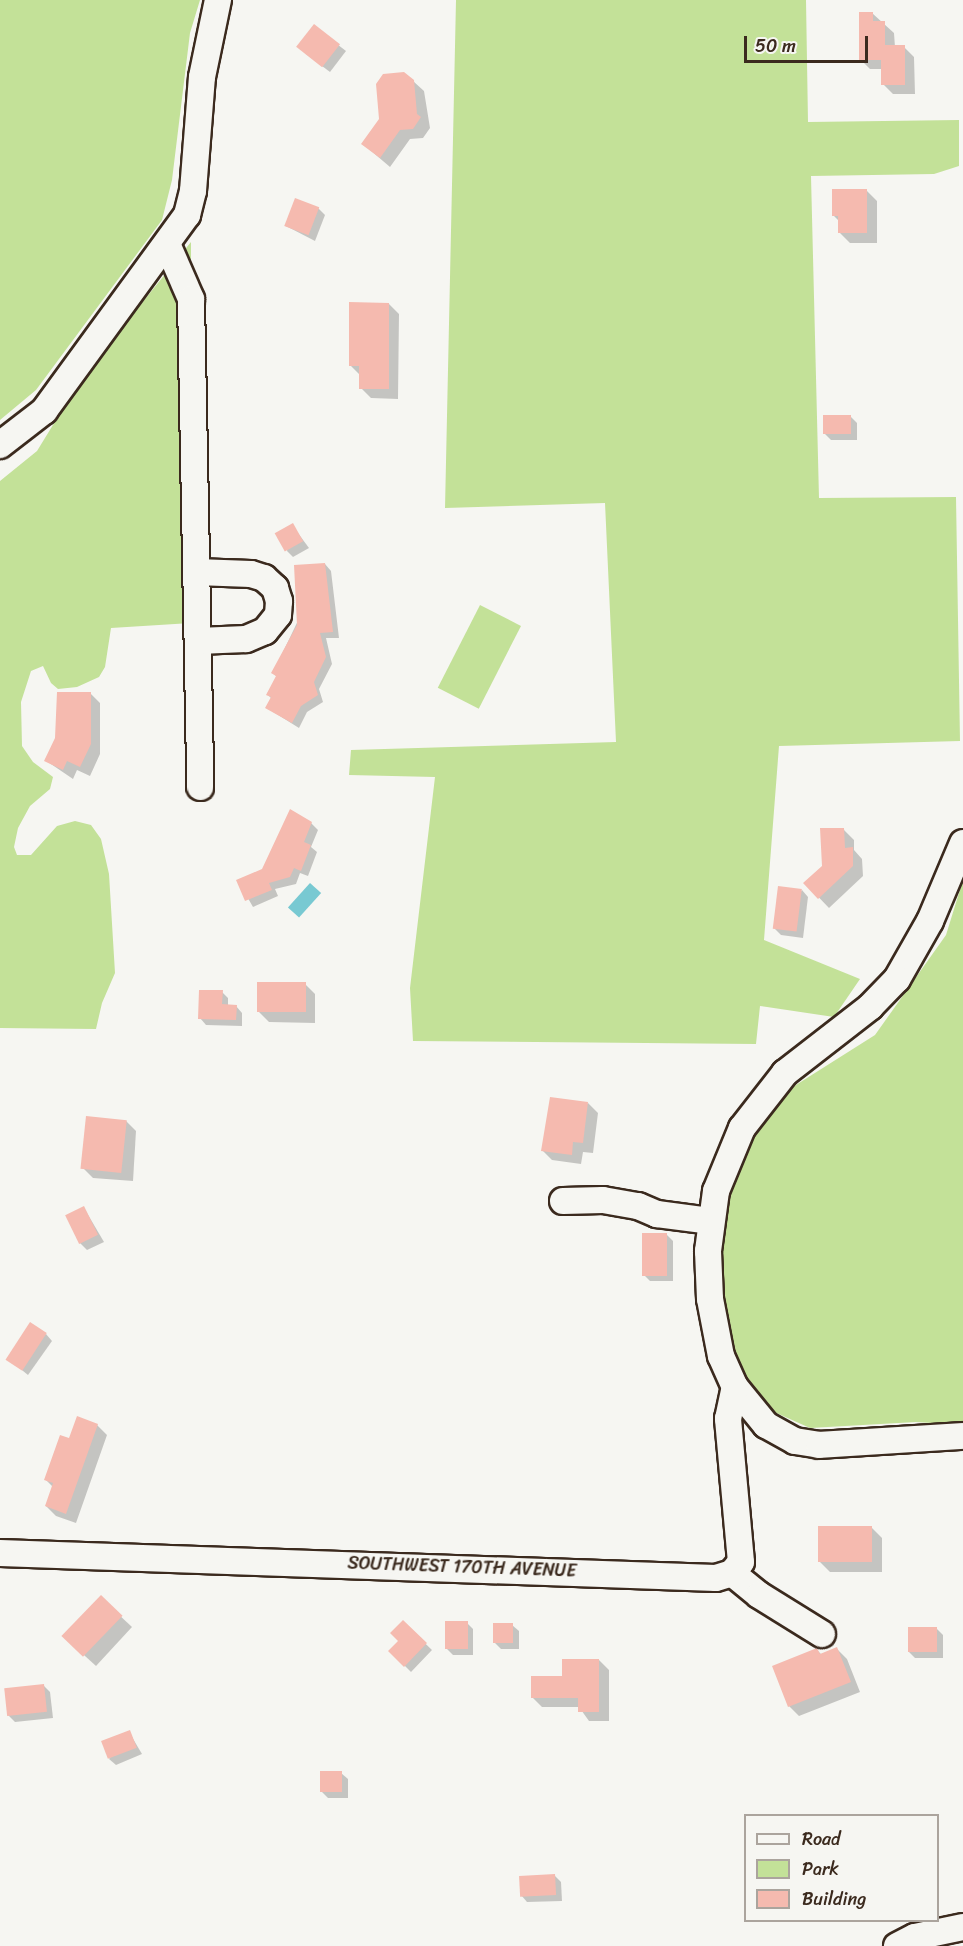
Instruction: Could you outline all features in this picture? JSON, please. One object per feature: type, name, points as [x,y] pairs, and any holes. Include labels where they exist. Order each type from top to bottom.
[{"type":"street","points":[[0,446],[44,411],[168,246],[187,215],[194,191],[202,77],[218,0]]},
{"type":"street","points":[[168,246],[190,299],[200,787]]},
{"type":"street","points":[[196,572],[251,573],[264,578],[274,588],[279,601],[278,615],[265,631],[246,639],[198,641]]},
{"type":"street","points":[[963,843],[930,921],[897,979],[862,1014],[785,1072],[750,1116],[725,1164],[710,1221],[708,1272],[714,1333],[735,1387],[766,1425],[795,1441],[843,1445],[963,1436]]},
{"type":"street","points":[[563,1201],[603,1200],[638,1206],[657,1214],[710,1221]]},
{"type":"street","points":[[735,1387],[728,1419],[741,1562],[732,1573],[759,1595],[822,1634]]},
{"type":"street","name":"SOUTHWEST 170TH AVENUE","points":[[0,1552],[716,1578],[732,1573]]},
{"type":"street","points":[[897,1946],[915,1937],[963,1927]]},
{"type":"green space","points":[[0,0],[200,0],[190,33],[172,180],[162,220],[36,390],[0,420]]},
{"type":"green space","points":[[456,0],[806,0],[808,122],[959,120],[959,166],[934,174],[811,176],[819,498],[956,497],[960,741],[779,746],[764,940],[860,979],[834,1017],[760,1006],[756,1044],[413,1041],[410,988],[435,777],[349,775],[351,750],[616,742],[605,503],[445,508]]},
{"type":"green space","points":[[191,242],[191,623],[111,628],[105,667],[99,677],[77,687],[58,689],[51,683],[43,666],[31,671],[21,702],[22,746],[33,762],[53,777],[50,789],[30,806],[18,828],[14,847],[17,855],[31,855],[57,826],[75,821],[91,825],[101,839],[109,874],[115,973],[102,1003],[96,1029],[0,1028],[0,481],[37,451],[83,376]]},
{"type":"green space","points":[[480,605],[521,626],[479,709],[438,688]]},
{"type":"green space","points":[[963,880],[963,1425],[916,1422],[810,1428],[772,1411],[736,1362],[719,1273],[717,1212],[742,1155],[788,1090],[875,1035],[946,935]]},
{"type":"water","points":[[310,883],[321,893],[299,918],[288,908]]},
{"type":"building","points":[[859,12],[873,12],[873,21],[885,21],[885,45],[905,45],[905,85],[881,85],[881,60],[859,60]]},
{"type":"building","points":[[314,24],[340,44],[322,67],[296,47]]},
{"type":"building","points":[[404,72],[414,80],[417,114],[421,117],[413,129],[400,130],[380,158],[361,144],[379,119],[376,84],[383,74]]},
{"type":"building","points":[[832,189],[867,189],[867,233],[838,233],[838,216],[832,216]]},
{"type":"building","points":[[295,198],[319,207],[309,235],[284,226]]},
{"type":"building","points":[[349,302],[389,303],[389,389],[359,389],[359,366],[349,366]]},
{"type":"building","points":[[823,415],[851,415],[851,434],[823,434]]},
{"type":"building","points":[[293,523],[303,541],[285,552],[275,533]]},
{"type":"building","points":[[325,563],[333,632],[320,633],[326,657],[314,682],[318,695],[301,706],[292,723],[265,708],[271,697],[266,695],[276,676],[271,673],[297,625],[294,565]]},
{"type":"building","points":[[57,692],[91,692],[91,744],[80,767],[67,761],[63,770],[44,761],[55,738]]},
{"type":"building","points":[[290,809],[312,822],[304,842],[311,845],[301,871],[294,868],[290,877],[269,883],[272,890],[245,901],[236,880],[262,869]]},
{"type":"building","points":[[820,828],[844,828],[845,848],[853,847],[853,866],[818,899],[803,883],[822,866]]},
{"type":"building","points":[[778,886],[802,889],[797,932],[773,929]]},
{"type":"building","points":[[257,982],[306,982],[306,1012],[257,1012]]},
{"type":"building","points":[[199,990],[223,990],[222,1004],[237,1005],[236,1020],[198,1019]]},
{"type":"building","points":[[550,1097],[588,1102],[583,1143],[573,1142],[572,1155],[541,1151]]},
{"type":"building","points":[[86,1116],[127,1120],[121,1173],[80,1169]]},
{"type":"building","points":[[84,1206],[98,1235],[79,1244],[65,1215]]},
{"type":"building","points":[[642,1233],[667,1233],[667,1276],[642,1276]]},
{"type":"building","points":[[30,1322],[47,1333],[22,1371],[5,1360]]},
{"type":"building","points":[[77,1416],[98,1424],[66,1514],[45,1506],[53,1483],[44,1480],[60,1435],[69,1438]]},
{"type":"building","points":[[818,1526],[872,1526],[872,1562],[818,1562]]},
{"type":"building","points":[[101,1595],[123,1616],[83,1657],[61,1636]]},
{"type":"building","points":[[403,1620],[427,1643],[404,1667],[388,1651],[398,1641],[390,1633]]},
{"type":"building","points":[[445,1621],[468,1621],[468,1649],[445,1649]]},
{"type":"building","points":[[493,1623],[513,1623],[513,1643],[493,1643]]},
{"type":"building","points":[[908,1627],[937,1627],[937,1652],[908,1652]]},
{"type":"building","points":[[837,1647],[851,1682],[788,1707],[772,1666],[817,1648],[820,1654]]},
{"type":"building","points":[[562,1659],[599,1659],[599,1712],[578,1712],[578,1698],[531,1698],[531,1676],[562,1676]]},
{"type":"building","points":[[44,1684],[47,1712],[7,1716],[4,1688]]},
{"type":"building","points":[[130,1730],[137,1748],[108,1759],[101,1741]]},
{"type":"building","points":[[320,1771],[342,1771],[342,1792],[320,1792]]},
{"type":"building","points":[[555,1874],[556,1895],[520,1897],[519,1876]]}]
